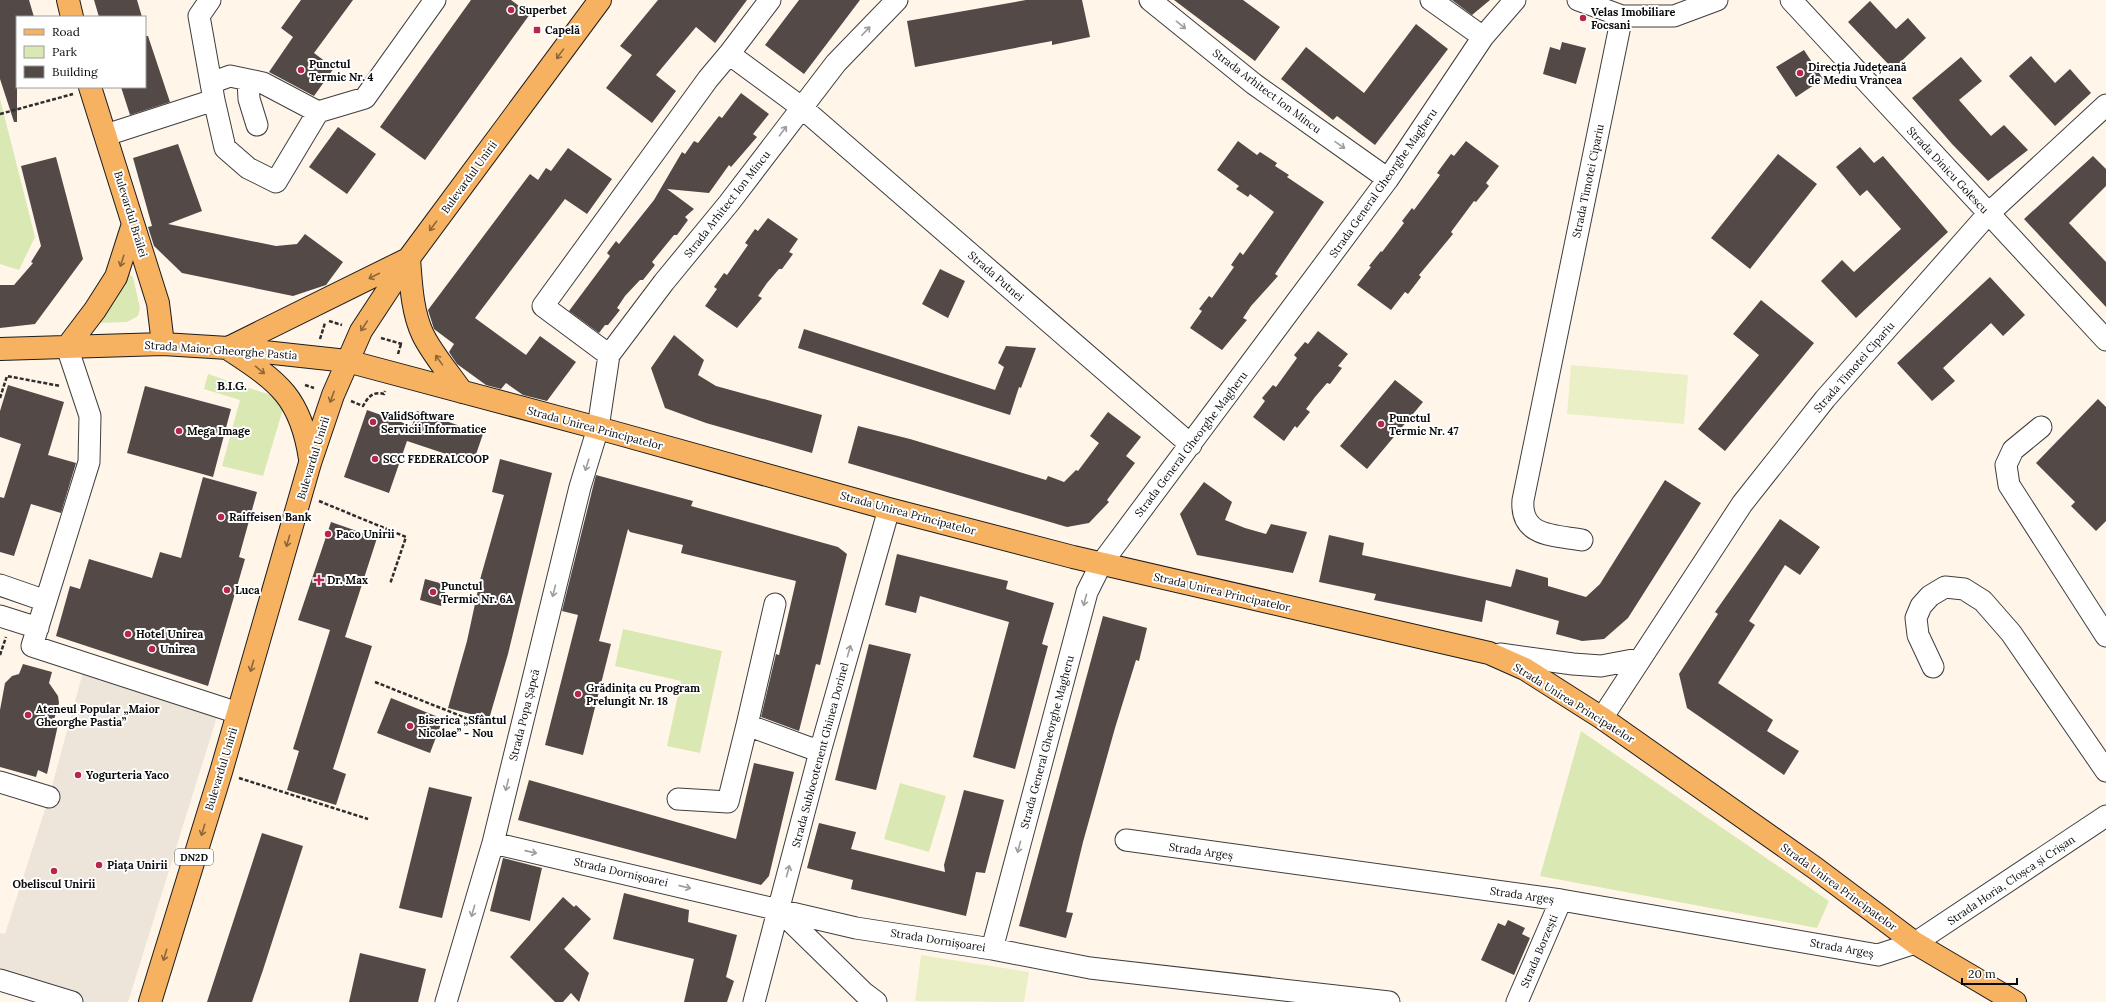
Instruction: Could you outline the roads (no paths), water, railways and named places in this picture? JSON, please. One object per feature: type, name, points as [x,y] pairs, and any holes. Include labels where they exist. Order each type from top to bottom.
[{"type":"main road","points":[[68,0],[72,16]]},
{"type":"main road","name":"Bulevardul Unirii","points":[[150,1002],[221,772],[310,463],[346,361],[361,331],[409,258],[600,0]]},
{"type":"main road","name":"Bulevardul Brăilei","points":[[90,88],[158,303],[163,344]]},
{"type":"main road","points":[[68,347],[95,310],[116,277],[134,224]]},
{"type":"main road","points":[[310,463],[306,433],[295,406],[276,383],[228,348],[409,258],[410,282],[416,314],[423,334],[462,392]]},
{"type":"main road","name":"Strada Maior Gheorghe Pastia","points":[[0,349],[163,344],[228,348],[346,361]]},
{"type":"main road","name":"Strada Unirea Principatelor","points":[[346,361],[598,428],[889,509],[1101,564],[1489,653],[1525,669],[1602,718],[1815,868],[1915,944],[2015,1002]]},
{"type":"street","points":[[210,0],[199,16],[212,91],[225,148],[248,168],[276,182],[318,112],[365,98],[428,5]]},
{"type":"street","points":[[609,355],[543,306],[708,79],[770,0]]},
{"type":"street","name":"Strada Arhitect Ion Mincu","points":[[598,428],[609,355],[664,282],[729,203],[836,63],[897,0]]},
{"type":"street","name":"Strada Arhitect Ion Mincu","points":[[1150,0],[1254,84],[1388,179]]},
{"type":"street","points":[[1431,0],[1483,37]]},
{"type":"street","name":"Strada General Gheorghe Magheru","points":[[992,948],[1087,592],[1101,564],[1388,179],[1483,37],[1515,0]]},
{"type":"street","points":[[1578,0],[1622,16],[1674,16],[1717,0]]},
{"type":"street","name":"Strada Dinicu Golescu","points":[[1791,0],[2106,340]]},
{"type":"street","name":"Strada Timotei Cipariu","points":[[1582,540],[1546,534],[1535,530],[1526,521],[1522,511],[1622,16]]},
{"type":"street","name":"Strada Putnei","points":[[729,54],[801,107],[1190,445]]},
{"type":"street","points":[[106,136],[212,91],[230,76],[263,83],[318,112]]},
{"type":"street","points":[[248,80],[249,99],[257,125]]},
{"type":"street","name":"Strada Timotei Cipariu","points":[[1602,718],[1638,659],[1742,504],[1771,465],[1825,399],[1988,214],[2106,105]]},
{"type":"street","points":[[68,347],[90,416],[89,462],[32,646],[238,713]]},
{"type":"street","points":[[2041,427],[2013,450],[2006,465],[2009,484],[2106,636]]},
{"type":"street","name":"Strada Popa Șapcă","points":[[446,1002],[493,843],[580,487],[598,428]]},
{"type":"street","name":"Strada Sublocotenent Ghinea Dorinel","points":[[754,1002],[821,748],[889,509]]},
{"type":"street","points":[[0,585],[46,601]]},
{"type":"street","points":[[1933,667],[1918,635],[1916,618],[1921,606],[1930,596],[1945,587],[1964,589],[1984,601],[2011,633],[2106,771]]},
{"type":"street","points":[[678,799],[728,802],[775,604]]},
{"type":"street","points":[[0,616],[38,628]]},
{"type":"street","points":[[1489,653],[1572,664],[1601,666],[1638,659]]},
{"type":"street","points":[[747,725],[810,748],[821,748]]},
{"type":"street","points":[[0,782],[48,796]]},
{"type":"street","name":"Strada Horia, Cloșca și Crișan","points":[[1915,944],[2106,816]]},
{"type":"street","name":"Strada Argeș","points":[[1126,840],[1561,900],[1878,955],[1915,944]]},
{"type":"street","name":"Strada Dornișoarei","points":[[493,843],[778,908],[856,928],[992,948],[1090,968],[1389,1002]]},
{"type":"street","name":"Strada Borzești","points":[[1517,1002],[1561,900]]},
{"type":"street","points":[[778,908],[864,993],[876,1002]]},
{"type":"street","points":[[0,980],[72,1002]]},
{"type":"place","name":"Superbet","points":[[511,10]]},
{"type":"place","name":"Velas Imobiliare Focsani","points":[[1583,18]]},
{"type":"place","name":"Capelă","points":[[537,30]]},
{"type":"place","name":"Punctul Termic Nr. 4","points":[[301,70]]},
{"type":"place","name":"Direcția Județeană de Mediu Vrancea","points":[[1800,73]]},
{"type":"place","name":"ValidSoftware Servicii Informatice","points":[[373,422]]},
{"type":"place","name":"Punctul Termic Nr. 47","points":[[1381,424]]},
{"type":"place","name":"Mega Image","points":[[179,431]]},
{"type":"place","name":"SCC FEDERALCOOP","points":[[375,459]]},
{"type":"place","name":"Raiffeisen Bank","points":[[221,517]]},
{"type":"place","name":"Paco Unirii","points":[[328,534]]},
{"type":"place","name":"Dr. Max","points":[[319,580]]},
{"type":"place","name":"Luca","points":[[227,590]]},
{"type":"place","name":"Punctul Termic Nr. 6A","points":[[433,592]]},
{"type":"place","name":"Hotel Unirea","points":[[128,634]]},
{"type":"place","name":"Unirea","points":[[152,649]]},
{"type":"place","name":"Grădinița cu Program Prelungit Nr. 18","points":[[578,694]]},
{"type":"place","name":"Ateneul Popular „Maior Gheorghe Pastia”","points":[[28,715]]},
{"type":"place","name":"Biserica „Sfântul Nicolae” - Nou","points":[[410,726]]},
{"type":"place","name":"Yogurteria Yaco","points":[[78,775]]},
{"type":"place","name":"Piața Unirii","points":[[99,865]]},
{"type":"place","name":"Obeliscul Unirii","points":[[54,871]]},
{"type":"district","name":"B.I.G.","points":[[232,386]]}]
